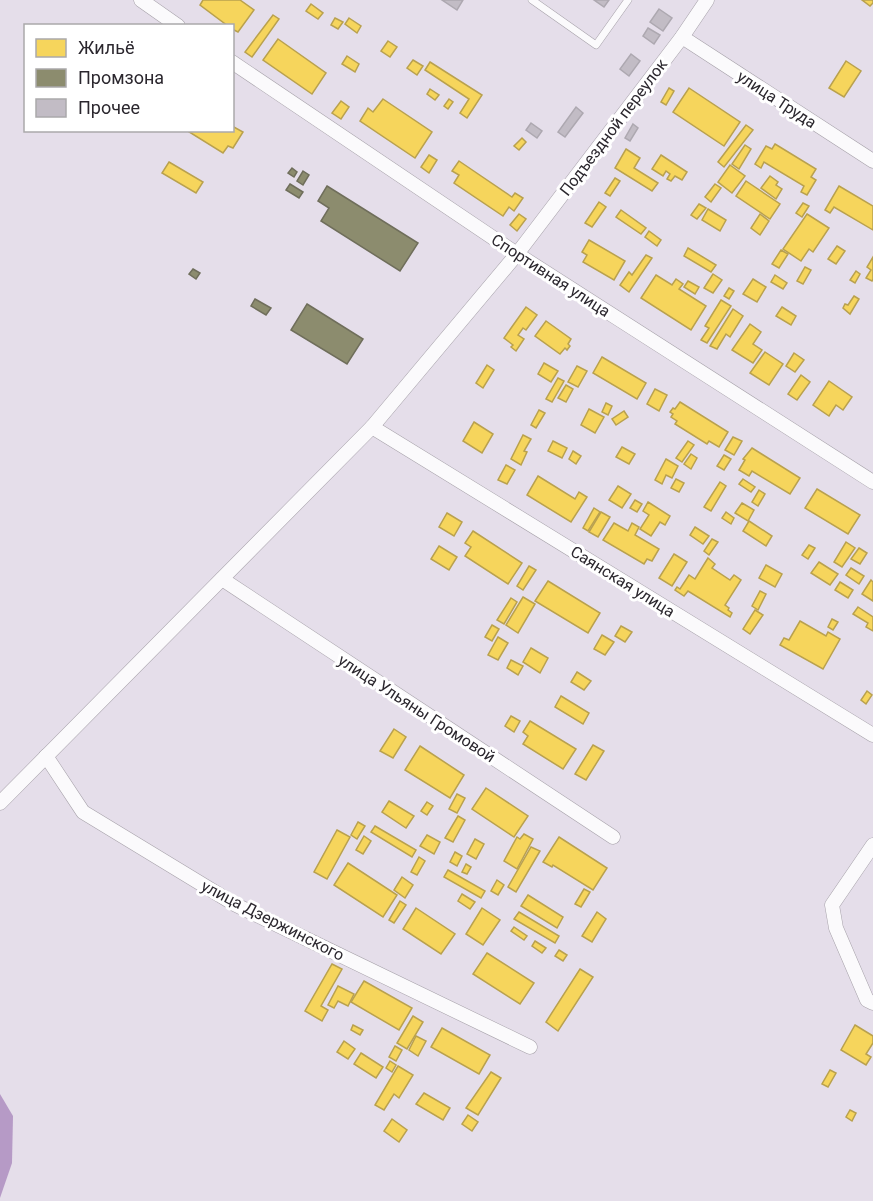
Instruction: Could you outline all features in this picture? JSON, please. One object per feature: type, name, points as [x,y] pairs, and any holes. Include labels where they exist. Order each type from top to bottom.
[{"type":"street","points":[[141,0],[175,24]]},
{"type":"street","name":"Подъездной переулок","points":[[0,803],[372,427],[517,254],[707,0]]},
{"type":"street","name":"улица Труда","points":[[682,36],[873,161]]},
{"type":"street","name":"Спортивная улица","points":[[234,63],[517,254],[873,482]]},
{"type":"street","name":"Саянская улица","points":[[372,427],[873,735]]},
{"type":"street","name":"улица Ульяны Громовой","points":[[222,579],[613,837]]},
{"type":"street","name":"улица Дзержинского","points":[[46,756],[82,812],[236,905],[530,1047]]},
{"type":"street","points":[[870,1001],[836,928],[832,905],[873,845]]},
{"type":"lane","points":[[532,0],[596,45],[628,0]]},
{"type":"shaded area","points":[[0,1094],[13,1116],[12,1163],[0,1198]]},
{"type":"building: Жильё","points":[[203,0],[240,0],[254,10],[238,32],[234,30],[234,24],[225,24],[200,5]]},
{"type":"building: Жильё","points":[[862,0],[873,0],[873,3],[870,6]]},
{"type":"building: Жильё","points":[[311,4],[323,13],[318,19],[306,11]]},
{"type":"building: Жильё","points":[[273,15],[279,19],[252,57],[245,52]]},
{"type":"building: Жильё","points":[[335,18],[343,22],[338,29],[331,25]]},
{"type":"building: Жильё","points":[[349,18],[361,26],[357,33],[345,24]]},
{"type":"building: Жильё","points":[[278,39],[326,73],[312,94],[263,60]]},
{"type":"building: Жильё","points":[[388,41],[397,47],[390,57],[381,51]]},
{"type":"building: Жильё","points":[[347,56],[359,64],[355,72],[342,64]]},
{"type":"building: Жильё","points":[[413,60],[423,66],[417,75],[407,68]]},
{"type":"building: Жильё","points":[[846,61],[861,71],[844,97],[829,88]]},
{"type":"building: Жильё","points":[[430,62],[482,95],[467,118],[460,113],[469,99],[425,70]]},
{"type":"building: Жильё","points":[[669,88],[674,91],[666,105],[661,102]]},
{"type":"building: Жильё","points":[[689,88],[740,122],[724,146],[673,112]]},
{"type":"building: Жильё","points":[[430,89],[439,95],[435,100],[427,94]]},
{"type":"building: Жильё","points":[[383,99],[432,132],[415,158],[360,121],[368,108],[373,112]]},
{"type":"building: Жильё","points":[[449,99],[453,102],[448,109],[444,106]]},
{"type":"building: Жильё","points":[[341,101],[349,107],[341,119],[332,113]]},
{"type":"building: Жильё","points":[[746,125],[753,130],[724,167],[718,162]]},
{"type":"building: Жильё","points":[[234,127],[243,132],[233,148],[228,146],[223,153],[189,132],[234,132]]},
{"type":"building: Жильё","points":[[522,138],[526,142],[519,150],[514,146]]},
{"type":"building: Жильё","points":[[775,144],[816,169],[811,177],[816,180],[807,195],[801,192],[804,186],[764,162],[761,168],[755,164],[766,146],[772,149]]},
{"type":"building: Жильё","points":[[745,145],[751,149],[739,169],[732,164]]},
{"type":"building: Жильё","points":[[626,149],[640,158],[634,168],[658,183],[652,191],[615,168]]},
{"type":"building: Жильё","points":[[429,155],[437,160],[429,173],[421,167]]},
{"type":"building: Жильё","points":[[661,155],[687,172],[682,180],[675,176],[671,181],[667,179],[670,174],[666,171],[663,176],[652,169]]},
{"type":"building: Жильё","points":[[459,161],[512,197],[515,193],[523,198],[514,211],[509,207],[503,216],[454,183],[459,175],[452,171]]},
{"type":"building: Жильё","points":[[169,162],[203,182],[196,193],[162,173]]},
{"type":"building: Жильё","points":[[730,165],[745,176],[732,193],[718,182]]},
{"type":"building: Жильё","points":[[770,176],[778,182],[776,185],[782,189],[776,199],[761,188]]},
{"type":"building: Жильё","points":[[615,178],[620,181],[610,196],[605,193]]},
{"type":"building: Жильё","points":[[746,181],[780,204],[770,219],[736,196]]},
{"type":"building: Жильё","points":[[715,184],[721,188],[711,202],[705,197]]},
{"type":"building: Жильё","points":[[839,186],[873,206],[873,230],[834,207],[830,213],[825,210]]},
{"type":"building: Жильё","points":[[599,202],[606,207],[592,227],[585,223]]},
{"type":"building: Жильё","points":[[803,203],[809,206],[802,217],[796,213]]},
{"type":"building: Жильё","points":[[699,204],[706,208],[697,219],[691,215]]},
{"type":"building: Жильё","points":[[708,209],[726,220],[720,231],[702,220]]},
{"type":"building: Жильё","points":[[621,210],[646,228],[641,234],[616,217]]},
{"type":"building: Жильё","points":[[519,214],[526,219],[517,231],[510,225]]},
{"type":"building: Жильё","points":[[760,214],[769,221],[760,235],[751,228]]},
{"type":"building: Жильё","points":[[807,214],[829,228],[813,252],[809,249],[801,261],[783,249]]},
{"type":"building: Жильё","points":[[649,231],[661,240],[657,246],[645,237]]},
{"type":"building: Жильё","points":[[589,240],[625,261],[614,280],[583,262],[587,255],[582,252]]},
{"type":"building: Жильё","points":[[837,246],[845,251],[836,264],[828,259]]},
{"type":"building: Жильё","points":[[688,248],[716,265],[711,272],[684,256]]},
{"type":"building: Жильё","points":[[781,250],[788,254],[779,268],[772,264]]},
{"type":"building: Жильё","points":[[646,255],[652,258],[629,292],[620,285],[629,272],[632,275]]},
{"type":"building: Жильё","points":[[873,257],[872,281],[866,278],[871,270],[867,267]]},
{"type":"building: Жильё","points":[[805,267],[811,270],[803,284],[797,281]]},
{"type":"building: Жильё","points":[[856,271],[860,274],[855,283],[850,280]]},
{"type":"building: Жильё","points":[[713,274],[722,280],[713,293],[704,288]]},
{"type":"building: Жильё","points":[[656,275],[672,285],[676,279],[683,284],[679,289],[706,306],[691,330],[641,298]]},
{"type":"building: Жильё","points":[[775,275],[787,283],[783,289],[771,282]]},
{"type":"building: Жильё","points":[[753,279],[766,287],[757,302],[743,294]]},
{"type":"building: Жильё","points":[[688,281],[699,287],[695,294],[684,287]]},
{"type":"building: Жильё","points":[[729,288],[734,291],[729,299],[724,296]]},
{"type":"building: Жильё","points":[[854,296],[859,299],[850,314],[843,308]]},
{"type":"building: Жильё","points":[[721,300],[731,306],[707,343],[701,340],[709,328],[705,326]]},
{"type":"building: Жильё","points":[[526,307],[537,315],[526,330],[523,328],[518,335],[524,339],[516,351],[511,347],[513,345],[504,338]]},
{"type":"building: Жильё","points":[[782,307],[796,316],[791,325],[776,316]]},
{"type":"building: Жильё","points":[[733,309],[743,316],[730,337],[726,334],[717,349],[710,346]]},
{"type":"building: Жильё","points":[[546,321],[571,339],[568,344],[570,346],[560,354],[535,336]]},
{"type":"building: Жильё","points":[[750,324],[761,332],[753,344],[762,350],[753,363],[732,350]]},
{"type":"building: Жильё","points":[[765,352],[783,364],[769,385],[750,373]]},
{"type":"building: Жильё","points":[[794,353],[804,360],[795,372],[786,366]]},
{"type":"building: Жильё","points":[[602,357],[646,383],[637,399],[593,373]]},
{"type":"building: Жильё","points":[[544,363],[558,371],[551,382],[538,374]]},
{"type":"building: Жильё","points":[[487,365],[494,370],[483,388],[476,383]]},
{"type":"building: Жильё","points":[[577,366],[587,371],[578,387],[568,382]]},
{"type":"building: Жильё","points":[[801,375],[810,382],[797,400],[788,394]]},
{"type":"building: Жильё","points":[[558,378],[564,381],[552,402],[546,399]]},
{"type":"building: Жильё","points":[[829,381],[852,397],[843,410],[836,405],[829,416],[813,405]]},
{"type":"building: Жильё","points":[[566,385],[573,389],[566,402],[558,398]]},
{"type":"building: Жильё","points":[[655,389],[667,395],[659,411],[647,404]]},
{"type":"building: Жильё","points":[[680,402],[728,432],[719,447],[709,441],[707,444],[675,424],[677,421],[671,417],[673,414],[670,412]]},
{"type":"building: Жильё","points":[[606,403],[612,406],[608,415],[602,412]]},
{"type":"building: Жильё","points":[[589,409],[604,417],[595,433],[581,425]]},
{"type":"building: Жильё","points":[[539,410],[545,413],[536,428],[531,425]]},
{"type":"building: Жильё","points":[[624,411],[628,417],[616,425],[612,419]]},
{"type":"building: Жильё","points":[[474,422],[493,434],[482,453],[463,441]]},
{"type":"building: Жильё","points":[[523,435],[531,439],[524,451],[527,452],[521,465],[511,459]]},
{"type":"building: Жильё","points":[[733,437],[742,441],[734,455],[725,450]]},
{"type":"building: Жильё","points":[[553,441],[567,448],[562,458],[548,451]]},
{"type":"building: Жильё","points":[[688,441],[694,445],[682,462],[676,458]]},
{"type":"building: Жильё","points":[[622,447],[635,454],[629,464],[616,457]]},
{"type":"building: Жильё","points":[[752,448],[800,478],[790,494],[752,471],[749,476],[739,470],[745,460],[743,459]]},
{"type":"building: Жильё","points":[[573,451],[581,456],[576,464],[569,459]]},
{"type":"building: Жильё","points":[[691,454],[697,458],[691,469],[684,464]]},
{"type":"building: Жильё","points":[[724,455],[731,459],[724,470],[717,466]]},
{"type":"building: Жильё","points":[[666,459],[678,466],[672,478],[666,475],[662,484],[655,480]]},
{"type":"building: Жильё","points":[[506,465],[515,470],[507,484],[498,480]]},
{"type":"building: Жильё","points":[[538,476],[575,499],[579,492],[587,497],[571,522],[527,495]]},
{"type":"building: Жильё","points":[[676,479],[684,483],[679,492],[671,488]]},
{"type":"building: Жильё","points":[[743,479],[755,487],[751,492],[739,484]]},
{"type":"building: Жильё","points":[[720,482],[726,486],[711,511],[704,507]]},
{"type":"building: Жильё","points":[[618,486],[631,494],[622,508],[609,500]]},
{"type":"building: Жильё","points":[[817,489],[860,515],[848,534],[805,508]]},
{"type":"building: Жильё","points":[[759,490],[765,494],[758,506],[752,502]]},
{"type":"building: Жильё","points":[[635,500],[642,504],[637,512],[630,508]]},
{"type":"building: Жильё","points":[[648,502],[670,516],[665,525],[660,522],[651,536],[640,529],[649,515],[643,511]]},
{"type":"building: Жильё","points":[[742,503],[754,510],[748,521],[735,513]]},
{"type":"building: Жильё","points":[[594,508],[600,512],[588,531],[583,528]]},
{"type":"building: Жильё","points":[[601,512],[610,517],[598,537],[589,532]]},
{"type":"building: Жильё","points":[[726,512],[734,518],[731,524],[722,518]]},
{"type":"building: Жильё","points":[[447,513],[462,522],[454,536],[439,527]]},
{"type":"building: Жильё","points":[[749,521],[772,536],[766,546],[743,531]]},
{"type":"building: Жильё","points":[[614,523],[628,531],[632,523],[639,527],[635,535],[659,549],[652,561],[647,559],[644,564],[603,540]]},
{"type":"building: Жильё","points":[[695,527],[709,536],[703,544],[690,535]]},
{"type":"building: Жильё","points":[[473,531],[522,563],[508,584],[465,556],[471,547],[465,543]]},
{"type":"building: Жильё","points":[[712,539],[718,542],[709,555],[704,551]]},
{"type":"building: Жильё","points":[[846,542],[855,548],[842,567],[834,562]]},
{"type":"building: Жильё","points":[[809,545],[815,548],[808,559],[802,555]]},
{"type":"building: Жильё","points":[[439,546],[457,557],[449,570],[431,559]]},
{"type":"building: Жильё","points":[[859,548],[867,553],[860,564],[851,559]]},
{"type":"building: Жильё","points":[[674,554],[687,562],[672,586],[659,578]]},
{"type":"building: Жильё","points":[[708,558],[715,564],[712,568],[730,580],[734,575],[741,580],[725,605],[732,613],[730,617],[688,591],[684,596],[675,590],[677,587],[680,589],[689,575],[695,579]]},
{"type":"building: Жильё","points":[[819,562],[838,574],[830,585],[811,573]]},
{"type":"building: Жильё","points":[[766,565],[782,574],[775,587],[759,578]]},
{"type":"building: Жильё","points":[[529,566],[536,570],[523,590],[517,586]]},
{"type":"building: Жильё","points":[[851,568],[864,576],[859,584],[846,575]]},
{"type":"building: Жильё","points":[[871,580],[873,582],[873,601],[862,594]]},
{"type":"building: Жильё","points":[[548,581],[600,613],[588,633],[535,601]]},
{"type":"building: Жильё","points":[[840,582],[853,590],[848,598],[835,590]]},
{"type":"building: Жильё","points":[[760,591],[766,594],[758,610],[752,606]]},
{"type":"building: Жильё","points":[[523,597],[535,604],[518,633],[506,625]]},
{"type":"building: Жильё","points":[[511,598],[517,602],[504,624],[497,620]]},
{"type":"building: Жильё","points":[[858,607],[873,617],[873,631],[866,627],[868,623],[853,614]]},
{"type":"building: Жильё","points":[[755,610],[763,615],[750,634],[743,629]]},
{"type":"building: Жильё","points":[[832,619],[838,622],[833,630],[828,627]]},
{"type":"building: Жильё","points":[[800,621],[826,636],[828,632],[840,639],[823,669],[780,645],[784,638],[789,640]]},
{"type":"building: Жильё","points":[[492,625],[499,629],[492,641],[485,637]]},
{"type":"building: Жильё","points":[[621,626],[632,632],[625,642],[615,636]]},
{"type":"building: Жильё","points":[[602,635],[614,642],[605,655],[594,649]]},
{"type":"building: Жильё","points":[[498,637],[508,643],[498,660],[488,655]]},
{"type":"building: Жильё","points":[[531,648],[548,658],[540,673],[523,662]]},
{"type":"building: Жильё","points":[[511,660],[523,666],[518,675],[507,668]]},
{"type":"building: Жильё","points":[[577,672],[591,681],[584,690],[571,682]]},
{"type":"building: Жильё","points":[[867,691],[872,695],[866,704],[861,700]]},
{"type":"building: Жильё","points":[[561,696],[589,713],[583,724],[555,707]]},
{"type":"building: Жильё","points":[[511,716],[520,721],[514,732],[505,726]]},
{"type":"building: Жильё","points":[[530,721],[576,749],[563,769],[523,744],[528,736],[523,732]]},
{"type":"building: Жильё","points":[[394,729],[406,737],[393,758],[380,751]]},
{"type":"building: Жильё","points":[[593,745],[604,751],[586,780],[575,774]]},
{"type":"building: Жильё","points":[[420,746],[464,775],[450,798],[405,770]]},
{"type":"building: Жильё","points":[[486,788],[528,816],[514,837],[472,809]]},
{"type":"building: Жильё","points":[[457,794],[465,798],[457,813],[449,809]]},
{"type":"building: Жильё","points":[[389,801],[414,816],[406,828],[382,812]]},
{"type":"building: Жильё","points":[[427,802],[433,806],[427,815],[421,811]]},
{"type":"building: Жильё","points":[[458,816],[465,820],[453,842],[445,838]]},
{"type":"building: Жильё","points":[[358,822],[365,826],[357,839],[351,835]]},
{"type":"building: Жильё","points":[[375,826],[416,850],[412,857],[371,832]]},
{"type":"building: Жильё","points":[[337,830],[350,837],[327,879],[314,872]]},
{"type":"building: Жильё","points":[[524,834],[533,839],[517,869],[504,861],[517,837],[520,839]]},
{"type":"building: Жильё","points":[[427,835],[440,842],[434,854],[420,846]]},
{"type":"building: Жильё","points":[[364,836],[371,841],[363,854],[356,850]]},
{"type":"building: Жильё","points":[[559,837],[607,868],[593,890],[553,865],[552,867],[543,862]]},
{"type":"building: Жильё","points":[[475,839],[484,844],[476,859],[467,854]]},
{"type":"building: Жильё","points":[[531,847],[540,851],[516,892],[508,887]]},
{"type":"building: Жильё","points":[[455,852],[462,856],[457,866],[450,862]]},
{"type":"building: Жильё","points":[[419,857],[425,861],[417,875],[411,872]]},
{"type":"building: Жильё","points":[[348,863],[397,895],[383,917],[334,885]]},
{"type":"building: Жильё","points":[[466,864],[471,867],[467,874],[462,872]]},
{"type":"building: Жильё","points":[[448,870],[485,891],[481,898],[444,877]]},
{"type":"building: Жильё","points":[[402,877],[413,885],[405,898],[394,890]]},
{"type":"building: Жильё","points":[[497,880],[504,885],[498,895],[491,891]]},
{"type":"building: Жильё","points":[[584,889],[590,892],[581,907],[575,904]]},
{"type":"building: Жильё","points":[[462,894],[475,902],[470,909],[458,901]]},
{"type":"building: Жильё","points":[[528,895],[563,917],[557,928],[521,906]]},
{"type":"building: Жильё","points":[[400,901],[406,905],[394,923],[389,920]]},
{"type":"building: Жильё","points":[[416,908],[455,934],[441,954],[403,929]]},
{"type":"building: Жильё","points":[[482,908],[500,920],[483,945],[466,934]]},
{"type":"building: Жильё","points":[[519,912],[559,936],[555,943],[514,919]]},
{"type":"building: Жильё","points":[[597,912],[606,919],[592,942],[582,936]]},
{"type":"building: Жильё","points":[[514,927],[527,936],[524,940],[511,931]]},
{"type":"building: Жильё","points":[[535,941],[546,948],[542,953],[532,946]]},
{"type":"building: Жильё","points":[[559,950],[567,955],[563,961],[555,956]]},
{"type":"building: Жильё","points":[[487,953],[534,983],[520,1004],[473,974]]},
{"type":"building: Жильё","points":[[332,964],[342,969],[321,1006],[328,1010],[322,1021],[305,1011]]},
{"type":"building: Жильё","points":[[580,969],[593,977],[558,1031],[546,1022]]},
{"type":"building: Жильё","points":[[364,981],[412,1008],[399,1030],[351,1002]]},
{"type":"building: Жильё","points":[[338,986],[354,994],[348,1006],[338,1001],[334,1008],[328,1005]]},
{"type":"building: Жильё","points":[[413,1016],[423,1022],[407,1049],[397,1043]]},
{"type":"building: Жильё","points":[[353,1025],[363,1030],[360,1035],[351,1030]]},
{"type":"building: Жильё","points":[[855,1025],[873,1036],[873,1043],[866,1054],[871,1057],[866,1065],[841,1050]]},
{"type":"building: Жильё","points":[[442,1028],[490,1055],[479,1074],[431,1047]]},
{"type":"building: Жильё","points":[[416,1036],[426,1041],[418,1056],[409,1050]]},
{"type":"building: Жильё","points":[[344,1041],[355,1049],[348,1059],[337,1052]]},
{"type":"building: Жильё","points":[[395,1046],[402,1050],[396,1061],[389,1057]]},
{"type":"building: Жильё","points":[[361,1053],[383,1067],[376,1078],[354,1064]]},
{"type":"building: Жильё","points":[[390,1061],[396,1065],[392,1072],[386,1068]]},
{"type":"building: Жильё","points":[[398,1066],[413,1075],[399,1098],[394,1094],[384,1110],[375,1105]]},
{"type":"building: Жильё","points":[[830,1070],[836,1073],[828,1087],[822,1084]]},
{"type":"building: Жильё","points":[[491,1072],[501,1078],[478,1115],[466,1108]]},
{"type":"building: Жильё","points":[[424,1093],[450,1108],[443,1120],[416,1104]]},
{"type":"building: Жильё","points":[[850,1110],[856,1113],[852,1121],[846,1117]]},
{"type":"building: Жильё","points":[[468,1115],[478,1122],[472,1131],[462,1124]]},
{"type":"building: Жильё","points":[[392,1119],[407,1130],[399,1142],[384,1131]]},
{"type":"building: Промзона","points":[[292,168],[297,172],[294,177],[288,173]]},
{"type":"building: Промзона","points":[[303,171],[309,175],[303,185],[297,181]]},
{"type":"building: Промзона","points":[[290,184],[303,192],[299,198],[286,190]]},
{"type":"building: Промзона","points":[[327,186],[418,243],[400,271],[321,221],[329,208],[318,201]]},
{"type":"building: Промзона","points":[[193,269],[200,273],[196,279],[189,274]]},
{"type":"building: Промзона","points":[[255,299],[271,308],[266,315],[251,306]]},
{"type":"building: Промзона","points":[[307,304],[363,339],[347,364],[291,330]]},
{"type":"building: Прочее","points":[[442,0],[463,0],[457,10]]},
{"type":"building: Прочее","points":[[594,0],[609,0],[604,7]]},
{"type":"building: Прочее","points":[[659,9],[672,18],[663,31],[650,22]]},
{"type":"building: Прочее","points":[[648,28],[660,35],[654,44],[643,36]]},
{"type":"building: Прочее","points":[[631,54],[640,61],[629,76],[620,69]]},
{"type":"building: Прочее","points":[[576,107],[583,113],[565,137],[558,132]]},
{"type":"building: Прочее","points":[[531,123],[542,131],[537,138],[526,130]]},
{"type":"building: Прочее","points":[[633,124],[638,128],[630,141],[625,138]]}]
